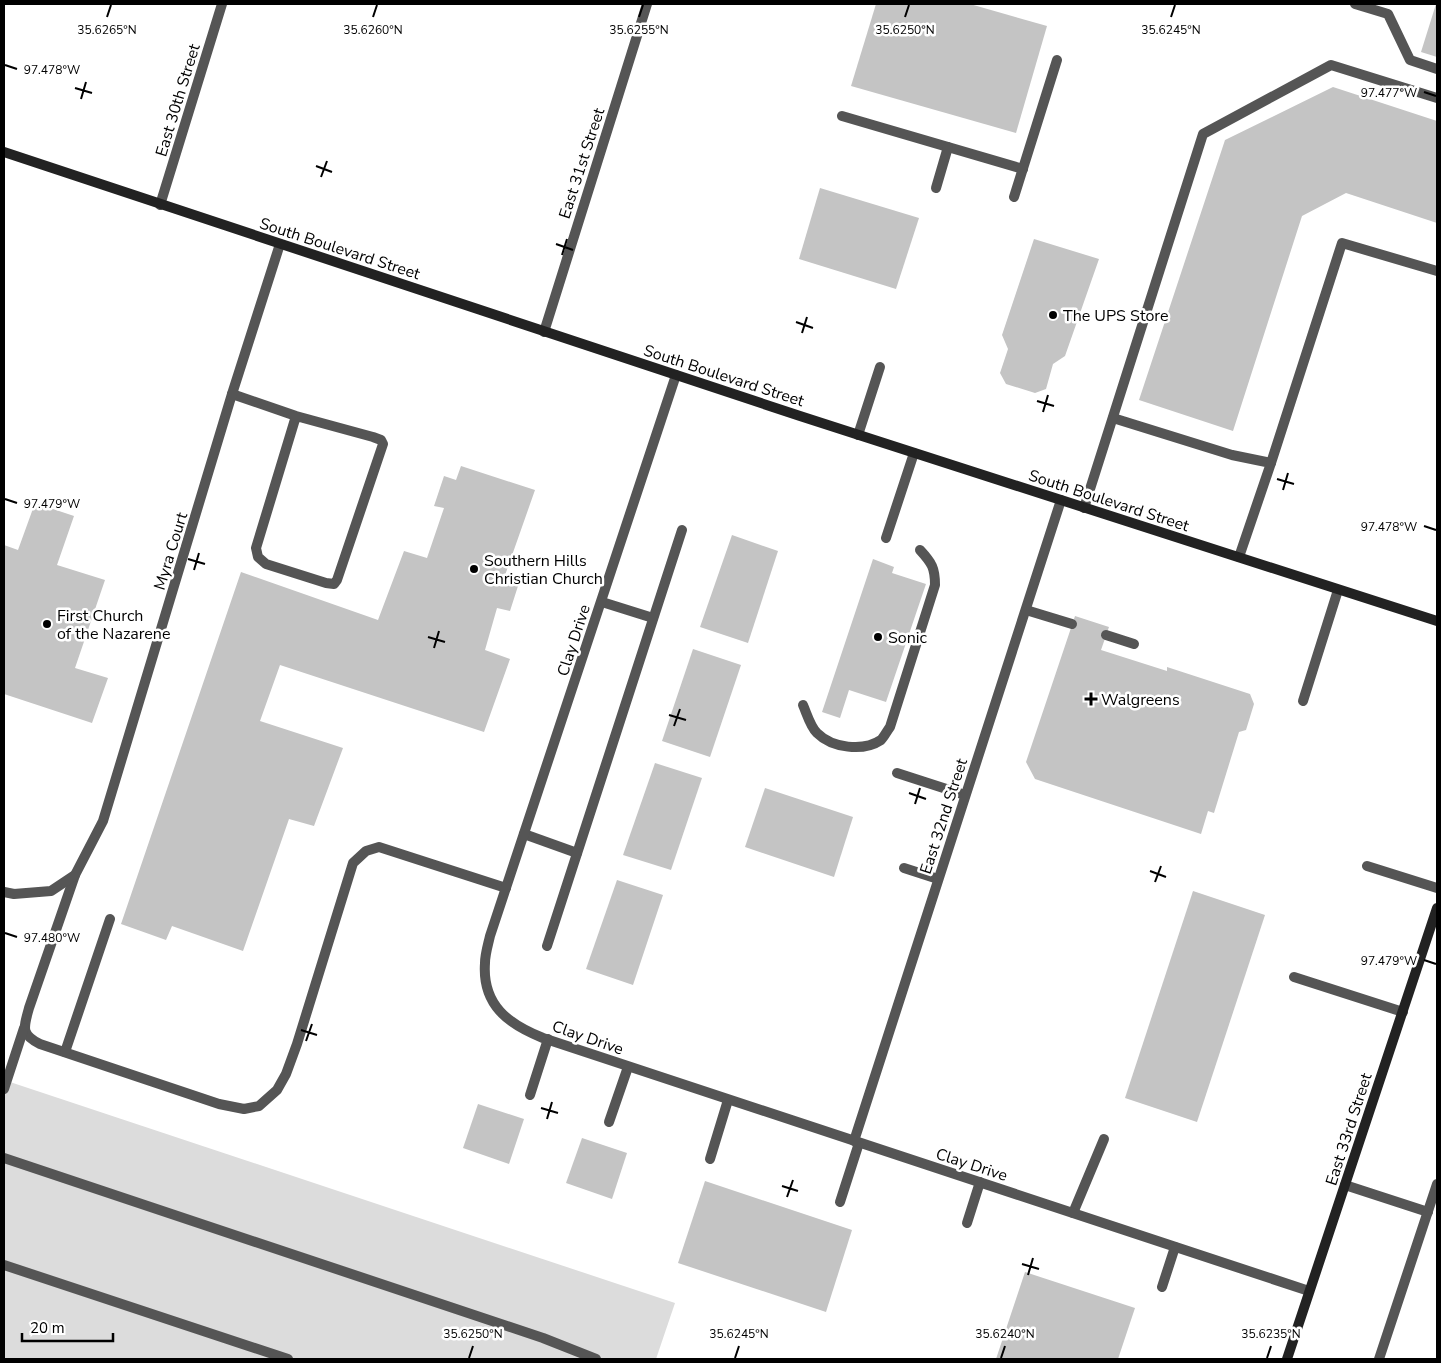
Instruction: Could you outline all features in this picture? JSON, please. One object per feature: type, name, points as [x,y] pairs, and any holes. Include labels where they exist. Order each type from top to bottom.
[{"type":"main road","name":"South Boulevard Street","points":[[4,152],[858,435],[1437,622]]},
{"type":"main road","name":"East 33rd Street","points":[[1286,1359],[1403,1012],[1435,924],[1437,908]]},
{"type":"street","name":"East 30th Street","points":[[160,205],[222,4]]},
{"type":"street","name":"East 31st Street","points":[[544,332],[647,4]]},
{"type":"street","points":[[1355,4],[1388,14],[1410,60],[1437,69]]},
{"type":"street","points":[[1014,197],[1057,60]]},
{"type":"street","points":[[1084,508],[1204,134],[1331,65],[1437,98]]},
{"type":"street","points":[[842,116],[1023,169]]},
{"type":"street","points":[[936,188],[948,147]]},
{"type":"street","points":[[1239,558],[1342,243],[1437,271]]},
{"type":"street","name":"Myra Court","points":[[4,892],[14,894],[51,891],[75,875],[103,821],[232,394],[280,244]]},
{"type":"street","points":[[858,435],[880,367]]},
{"type":"street","name":"Clay Drive","points":[[676,375],[490,936],[485,964],[486,983],[495,1006],[509,1021],[523,1030],[548,1040],[1309,1291]]},
{"type":"street","points":[[232,394],[296,416],[381,440],[383,444],[382,449],[334,584],[266,564],[258,557],[256,548],[296,416]]},
{"type":"street","points":[[1113,418],[1232,455],[1270,463]]},
{"type":"street","points":[[886,538],[914,453]]},
{"type":"street","name":"East 32nd Street","points":[[840,1202],[856,1142],[965,794],[1061,500]]},
{"type":"street","points":[[547,946],[682,530]]},
{"type":"street","points":[[803,705],[816,732],[826,741],[849,746],[863,746],[882,740],[890,728],[934,585],[935,572],[932,563],[920,550]]},
{"type":"street","points":[[1303,701],[1338,590]]},
{"type":"street","points":[[602,602],[653,618]]},
{"type":"street","points":[[1026,610],[1072,624]]},
{"type":"street","points":[[1106,635],[1134,644]]},
{"type":"street","points":[[898,773],[965,794]]},
{"type":"street","points":[[524,834],[577,853]]},
{"type":"street","points":[[24,1028],[30,1039],[219,1104],[244,1109],[259,1106],[276,1090],[286,1074],[353,863],[366,851],[379,848],[506,888]]},
{"type":"street","points":[[1367,866],[1437,888]]},
{"type":"street","points":[[904,868],[938,880]]},
{"type":"street","points":[[4,1090],[75,875]]},
{"type":"street","points":[[65,1052],[110,919]]},
{"type":"street","points":[[1294,977],[1403,1012]]},
{"type":"street","points":[[530,1095],[548,1040]]},
{"type":"street","points":[[609,1122],[628,1067]]},
{"type":"street","points":[[710,1159],[728,1100]]},
{"type":"street","points":[[1073,1213],[1104,1140]]},
{"type":"street","points":[[4,1158],[543,1338],[596,1359]]},
{"type":"street","points":[[967,1222],[980,1182]]},
{"type":"street","points":[[1379,1359],[1437,1184]]},
{"type":"street","points":[[1345,1185],[1428,1212]]},
{"type":"street","points":[[1162,1287],[1175,1247]]},
{"type":"street","points":[[4,1265],[288,1359]]},
{"type":"shaded area","points":[[4,1080],[675,1303],[656,1359],[4,1359]]},
{"type":"building","points":[[876,4],[970,4],[1047,26],[1016,133],[851,86]]},
{"type":"building","points":[[1437,4],[1437,57],[1421,52]]},
{"type":"building","points":[[1333,87],[1437,121],[1437,223],[1346,193],[1302,216],[1233,431],[1139,400],[1225,140]]},
{"type":"building","points":[[820,188],[919,218],[896,289],[799,259]]},
{"type":"building","points":[[1034,239],[1099,259],[1065,356],[1053,364],[1046,389],[1035,393],[1006,384],[1000,373],[1008,349],[1002,335]]},
{"type":"building","points":[[461,466],[535,490],[503,581],[518,586],[510,611],[497,608],[485,650],[510,659],[484,732],[280,665],[260,721],[343,748],[314,826],[289,819],[243,951],[172,926],[166,940],[121,924],[241,572],[378,620],[404,551],[427,558],[444,508],[434,506],[444,476],[456,480]]},
{"type":"building","name":"First Church of the Nazarene","points":[[35,503],[74,516],[57,565],[105,580],[75,668],[108,678],[92,723],[4,694],[4,545],[18,550]]},
{"type":"building","points":[[732,535],[778,551],[748,643],[700,627]]},
{"type":"building","name":"Sonic","points":[[873,559],[894,567],[892,573],[926,584],[886,702],[849,690],[840,718],[822,712]]},
{"type":"building","name":"Walgreens","points":[[1075,616],[1109,627],[1101,650],[1167,671],[1167,667],[1250,694],[1254,704],[1246,730],[1239,732],[1214,813],[1208,811],[1201,834],[1035,779],[1026,762]]},
{"type":"building","points":[[693,649],[741,665],[710,757],[662,741]]},
{"type":"building","points":[[655,763],[702,778],[671,870],[623,855]]},
{"type":"building","points":[[765,788],[853,817],[834,877],[745,847]]},
{"type":"building","points":[[617,880],[663,895],[633,985],[586,969]]},
{"type":"building","points":[[1193,891],[1265,915],[1197,1122],[1125,1098]]},
{"type":"building","points":[[478,1104],[524,1119],[509,1164],[463,1148]]},
{"type":"building","points":[[582,1138],[627,1153],[612,1199],[566,1183]]},
{"type":"building","points":[[705,1181],[852,1230],[826,1312],[678,1263]]},
{"type":"building","points":[[1025,1272],[1135,1308],[1118,1359],[996,1359]]},
{"type":"place","name":"The UPS Store","points":[[1053,315]]},
{"type":"place","name":"Southern Hills Christian Church","points":[[474,569]]},
{"type":"place","name":"First Church of the Nazarene","points":[[47,624]]},
{"type":"place","name":"Sonic","points":[[878,637]]},
{"type":"place","name":"Walgreens","points":[[1091,699]]}]
